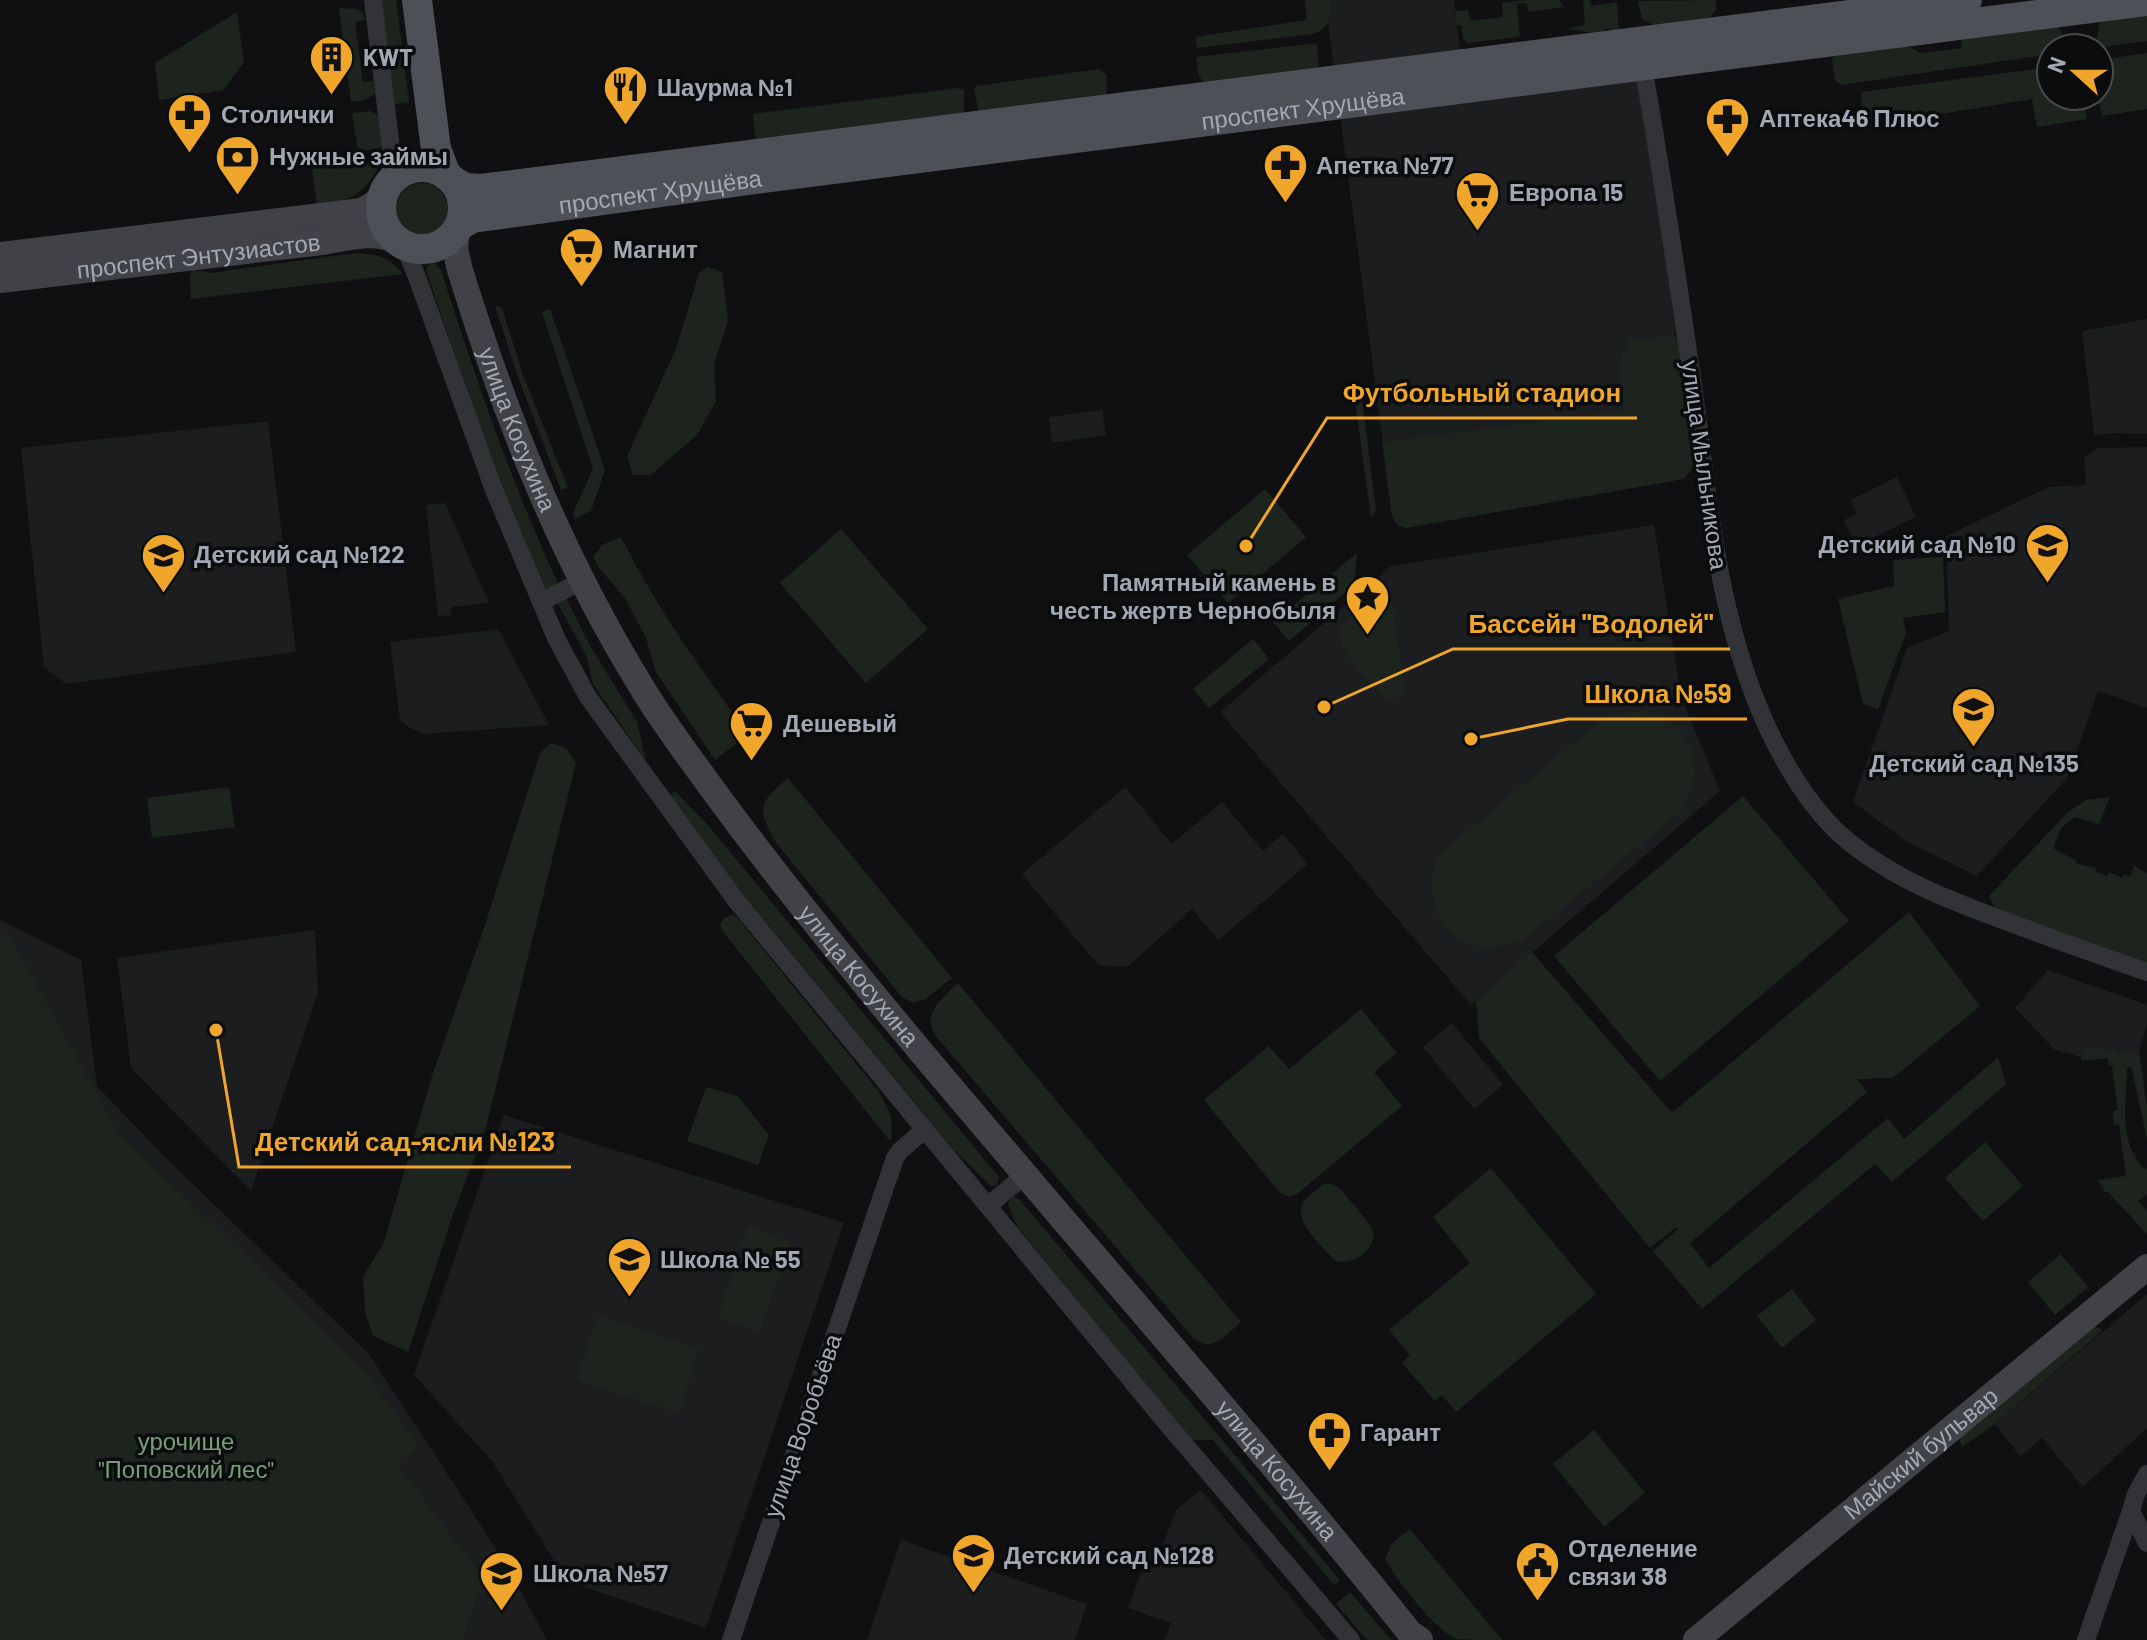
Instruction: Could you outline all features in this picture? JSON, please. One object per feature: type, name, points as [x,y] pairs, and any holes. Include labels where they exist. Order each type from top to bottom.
[{"type":"main road","points":[[417,0],[426,166],[463,202],[458,227],[442,244],[424,249],[410,248],[389,234],[380,206],[385,190],[400,173],[426,166]]},
{"type":"main road","name":"проспект Хрущёва","points":[[458,227],[472,218],[1640,54],[1967,0]]},
{"type":"main road","name":"проспект Хрущёва","points":[[426,166],[465,188],[481,189],[1640,54],[2147,1]]},
{"type":"main road","name":"проспект Энтузиастов","points":[[0,255],[362,211],[374,204],[385,190]]},
{"type":"main road","name":"улица Косухина","points":[[458,227],[455,249],[487,356],[517,441],[582,581],[642,688],[732,816],[818,927],[1204,1383],[1414,1638]]},
{"type":"main road","name":"проспект Энтузиастов","points":[[0,280],[322,242],[365,234],[395,240]]},
{"type":"main road","name":"Майский бульвар","points":[[1696,1640],[2147,1267]]},
{"type":"street","points":[[373,0],[426,166]]},
{"type":"street","name":"улица Мыльникова","points":[[1640,54],[1684,321],[1717,570],[1743,668],[1765,723],[1787,766],[1820,815],[1847,841],[1893,873],[1967,908],[2147,972]]},
{"type":"street","name":"улица Косухина","points":[[395,240],[408,255],[417,277],[494,490],[557,640],[588,697],[735,899],[1164,1420],[1351,1640]]},
{"type":"street","points":[[541,602],[582,581]]},
{"type":"street","name":"улица Воробьёва","points":[[731,1640],[895,1158],[925,1129]]},
{"type":"street","points":[[988,1206],[1025,1175]]},
{"type":"street","points":[[2086,1640],[2136,1494],[2147,1474]]},
{"type":"street","points":[[2131,1511],[2147,1543]]},
{"type":"shaded area","points":[[1325,0],[1454,0],[1466,99],[1641,76],[1685,404],[1383,443]]},
{"type":"shaded area","points":[[2147,319],[2147,434],[2094,435],[2082,331]]},
{"type":"shaded area","points":[[1102,410],[1106,435],[1052,443],[1049,417]]},
{"type":"shaded area","name":"Детский сад №122","points":[[268,421],[296,652],[66,684],[44,667],[21,448]]},
{"type":"shaded area","points":[[2147,447],[2147,708],[2098,691],[2067,778],[1977,876],[1906,841],[1853,802],[1907,648],[1949,631],[1946,536],[2049,487],[2086,485],[2084,457],[2098,448]]},
{"type":"shaded area","points":[[1897,477],[1916,517],[1856,546],[1844,520],[1857,514],[1851,500]]},
{"type":"shaded area","points":[[445,503],[489,603],[451,607],[451,615],[438,616],[426,505]]},
{"type":"shaded area","points":[[1654,525],[1681,697],[1720,791],[1471,1005],[1220,712],[1391,566]]},
{"type":"shaded area","points":[[498,629],[549,725],[424,734],[400,720],[390,642]]},
{"type":"shaded area","points":[[1125,787],[1172,844],[1222,802],[1263,851],[1283,834],[1308,864],[1218,940],[1192,909],[1127,967],[1098,965],[1022,874]]},
{"type":"shaded area","points":[[0,920],[81,960],[97,1086],[165,1157],[369,1354],[506,1564],[547,1640],[463,1640],[480,1587],[0,1010]]},
{"type":"shaded area","points":[[315,930],[318,992],[251,1191],[131,1068],[117,958]]},
{"type":"shaded area","points":[[2048,970],[2147,1005],[2147,1024],[2139,1051],[2115,1054],[2084,1047],[2081,1057],[2055,1050],[2015,1008]]},
{"type":"shaded area","points":[[1452,1023],[1503,1085],[1474,1109],[1423,1047]]},
{"type":"shaded area","name":"Школа № 55","points":[[504,1115],[844,1223],[706,1628],[567,1581],[492,1461],[414,1375]]},
{"type":"shaded area","points":[[2147,1294],[2147,1428],[2083,1487],[2042,1438],[2020,1456],[1995,1424]]},
{"type":"shaded area","points":[[1201,1490],[1326,1640],[1165,1640],[1171,1623],[1128,1608],[1148,1554],[1163,1545],[1176,1510]]},
{"type":"shaded area","name":"Детский сад №128","points":[[901,1540],[1087,1604],[1075,1640],[867,1640]]},
{"type":"green space","points":[[381,0],[396,0],[409,102],[394,104]]},
{"type":"green space","points":[[1305,0],[1330,0],[1329,21],[1313,34],[1197,48],[1195,37],[1307,20]]},
{"type":"green space","points":[[1559,0],[1564,7],[1528,12],[1527,3],[1517,4],[1520,37],[1467,43],[1463,39],[1455,11],[1468,10],[1470,21],[1503,17],[1502,3]]},
{"type":"green space","points":[[1583,0],[1589,0],[1591,6],[1617,2],[1619,31],[1613,34],[1611,28],[1605,29],[1606,35],[1567,29],[1585,25]]},
{"type":"green space","points":[[1716,0],[1716,10],[1709,18],[1655,26],[1642,19],[1638,1]]},
{"type":"green space","points":[[339,8],[357,9],[365,20],[355,22],[363,82],[373,81],[375,93],[366,100],[351,102]]},
{"type":"green space","points":[[2147,11],[2147,41],[2115,45],[2115,32],[2098,32],[2101,17]]},
{"type":"green space","points":[[237,12],[244,62],[223,90],[159,100],[155,63]]},
{"type":"green space","points":[[2055,22],[2061,32],[2035,32],[2035,56],[1841,85],[1835,80],[1832,60],[1837,49],[1902,42],[1920,53],[1962,48],[1961,38]]},
{"type":"green space","points":[[1317,43],[1319,72],[1204,83],[1199,76],[1196,57]]},
{"type":"green space","points":[[2147,53],[2147,109],[2102,116],[2101,112],[2115,112],[2115,58]]},
{"type":"green space","points":[[1099,69],[1107,76],[1106,95],[979,113],[976,86]]},
{"type":"green space","points":[[2035,69],[2035,112],[2086,112],[2087,119],[2037,127],[2032,99],[1863,127],[1861,92]]},
{"type":"green space","points":[[959,88],[964,90],[964,114],[756,142],[753,114]]},
{"type":"green space","points":[[370,111],[378,115],[382,148],[358,151],[352,113]]},
{"type":"green space","points":[[381,160],[371,180],[357,193],[339,201],[317,205],[312,169]]},
{"type":"green space","points":[[422,183],[441,190],[448,209],[441,228],[422,235],[403,228],[396,209],[403,190]]},
{"type":"green space","points":[[356,253],[382,258],[403,274],[191,299],[190,275],[193,270],[211,273]]},
{"type":"green space","points":[[435,263],[441,270],[509,466],[557,581],[557,586],[548,592],[540,582],[491,460],[426,271],[428,265]]},
{"type":"green space","points":[[708,267],[722,272],[728,321],[714,364],[716,401],[697,435],[651,475],[633,475],[627,456],[676,349],[699,273]]},
{"type":"green space","points":[[495,306],[502,308],[523,375],[568,488],[561,490]]},
{"type":"green space","points":[[550,309],[605,470],[591,511],[575,519],[573,513],[593,469],[542,312]]},
{"type":"green space","points":[[1670,336],[1679,342],[1694,466],[1684,479],[1406,528],[1398,526],[1392,517],[1382,442],[1622,411],[1621,365],[1625,347],[1630,340]]},
{"type":"green space","points":[[1353,386],[1361,391],[1376,510],[1371,518]]},
{"type":"green space","points":[[1265,489],[1306,537],[1228,603],[1187,555]]},
{"type":"green space","points":[[841,529],[928,629],[866,683],[780,583]]},
{"type":"green space","points":[[621,537],[665,614],[748,734],[715,760],[656,672],[646,638],[625,598],[593,557],[602,545]]},
{"type":"green space","points":[[1357,553],[1354,585],[1289,641],[1273,622]]},
{"type":"green space","points":[[1943,557],[1945,612],[1903,618],[1906,633],[1878,709],[1863,704],[1838,599],[1894,586],[1893,560]]},
{"type":"green space","points":[[566,598],[592,649],[637,722],[646,761],[593,684],[586,655],[558,604],[559,599]]},
{"type":"green space","points":[[1386,600],[1392,603],[1405,689],[1402,695],[1389,700],[1350,658],[1342,645],[1341,636],[1345,622],[1351,616],[1365,611],[1382,612]]},
{"type":"green space","points":[[1253,639],[1269,659],[1209,708],[1193,689]]},
{"type":"green space","points":[[1632,712],[1652,714],[1668,721],[1680,731],[1688,744],[1694,776],[1682,811],[1522,940],[1484,947],[1464,941],[1452,933],[1443,922],[1432,896],[1434,867],[1440,854],[1603,719]]},
{"type":"green space","points":[[551,743],[566,748],[576,763],[486,1127],[453,1214],[408,1352],[373,1336],[365,1312],[363,1277],[384,1242],[432,1076],[540,753]]},
{"type":"green space","points":[[788,778],[952,978],[924,1000],[912,1003],[902,997],[777,844],[766,822],[763,807],[771,794]]},
{"type":"green space","points":[[229,787],[235,827],[152,838],[147,798]]},
{"type":"green space","points":[[675,791],[707,824],[999,1177],[997,1185],[991,1186],[954,1150],[734,883],[670,796]]},
{"type":"green space","points":[[1743,796],[1849,921],[1660,1081],[1554,956]]},
{"type":"green space","points":[[2110,797],[2099,824],[2075,817],[2061,828],[2053,848],[2077,861],[2076,864],[2097,868],[2096,872],[2107,876],[2109,872],[2122,878],[2124,875],[2130,877],[2134,865],[2147,874],[2147,963],[1995,909],[1989,896],[2067,813],[2086,800]]},
{"type":"green space","points":[[1909,912],[1980,1006],[1893,1078],[1857,1079],[1867,1092],[1690,1243],[1709,1268],[1888,1118],[1904,1139],[1998,1057],[2006,1084],[1892,1182],[1875,1164],[1702,1309],[1653,1251],[1678,1229],[1676,1227],[1650,1248],[1479,1038],[1476,1001],[1532,952],[1672,1113]]},
{"type":"green space","points":[[737,917],[879,1092],[891,1116],[890,1141],[724,933],[720,925],[724,918]]},
{"type":"green space","name":"урочище \"Поповский лес\"","points":[[0,932],[11,938],[118,1133],[367,1374],[419,1447],[396,1463],[480,1575],[480,1587],[463,1640],[0,1640]]},
{"type":"green space","points":[[958,983],[1241,1322],[1221,1340],[1207,1345],[1194,1339],[935,1035],[931,1027],[932,1013]]},
{"type":"green space","points":[[1361,1009],[1397,1053],[1374,1072],[1402,1106],[1297,1194],[1289,1196],[1280,1193],[1204,1100],[1269,1046],[1289,1069]]},
{"type":"green space","points":[[2084,1047],[2114,1050],[2115,1054],[2139,1051],[2147,1107],[2147,1140],[2129,1066],[2125,1122],[2130,1146],[2144,1170],[2147,1167],[2147,1194],[2138,1201],[2147,1211],[2147,1234],[2105,1192],[2098,1180],[2126,1176],[2119,1125],[2114,1125],[2113,1111],[2118,1110],[2112,1066],[2109,1066],[2107,1058],[2082,1061]]},
{"type":"green space","points":[[706,1087],[738,1096],[769,1135],[758,1165],[687,1141]]},
{"type":"green space","points":[[1985,1142],[2023,1186],[1983,1221],[1945,1178]]},
{"type":"green space","points":[[1491,1168],[1596,1294],[1456,1412],[1442,1395],[1435,1401],[1402,1363],[1410,1355],[1389,1330],[1470,1263],[1433,1217]]},
{"type":"green space","points":[[1324,1184],[1333,1184],[1340,1189],[1373,1231],[1371,1245],[1354,1260],[1334,1260],[1304,1224],[1301,1208],[1304,1201]]},
{"type":"green space","points":[[1013,1196],[1020,1200],[1340,1580],[1334,1585],[1213,1440],[1190,1440],[1017,1226],[1008,1203]]},
{"type":"green space","points":[[748,1227],[790,1242],[760,1331],[718,1317]]},
{"type":"green space","points":[[2061,1254],[2088,1287],[2055,1315],[2028,1282]]},
{"type":"green space","points":[[1792,1289],[1816,1320],[1782,1348],[1757,1316]]},
{"type":"green space","points":[[598,1316],[699,1349],[679,1413],[577,1380]]},
{"type":"green space","points":[[2092,1325],[2103,1330],[1995,1424],[1962,1447],[1958,1436]]},
{"type":"green space","points":[[1594,1430],[1645,1493],[1604,1527],[1553,1464]]},
{"type":"green space","points":[[1410,1529],[1502,1640],[1457,1639],[1438,1626],[1417,1604],[1385,1559],[1392,1543]]},
{"type":"green space","points":[[1350,1592],[1391,1640],[1367,1640],[1336,1604]]},
{"type":"place","name":"KWT","points":[[332,97]]},
{"type":"place","name":"Шаурма №1","points":[[626,127]]},
{"type":"place","name":"Столички","points":[[190,154]]},
{"type":"place","name":"Аптека46 Плюс","points":[[1728,158]]},
{"type":"place","name":"Нужные займы","points":[[238,196]]},
{"type":"place","name":"Апетка №77","points":[[1285,205]]},
{"type":"place","name":"Европа 15","points":[[1478,232]]},
{"type":"place","name":"Магнит","points":[[582,289]]},
{"type":"place","name":"Футбольный стадион","points":[[1246,546]]},
{"type":"place","name":"Детский сад №10","points":[[2047,584]]},
{"type":"place","name":"Детский сад №122","points":[[163,594]]},
{"type":"place","name":"Памятный камень в честь жертв Чернобыля","points":[[1367,636]]},
{"type":"place","name":"Бассейн \"Водолей\"","points":[[1324,707]]},
{"type":"place","name":"Школа №59","points":[[1471,739]]},
{"type":"place","name":"Детский сад №135","points":[[1974,749]]},
{"type":"place","name":"Дешевый","points":[[752,763]]},
{"type":"place","name":"Детский сад-ясли №123","points":[[216,1030]]},
{"type":"place","name":"Школа № 55","points":[[629,1299]]},
{"type":"place","name":"Гарант","points":[[1329,1472]]},
{"type":"place","name":"Детский сад №128","points":[[973,1595]]},
{"type":"place","name":"Отделение связи 38","points":[[1537,1602]]},
{"type":"place","name":"Школа №57","points":[[502,1613]]}]
